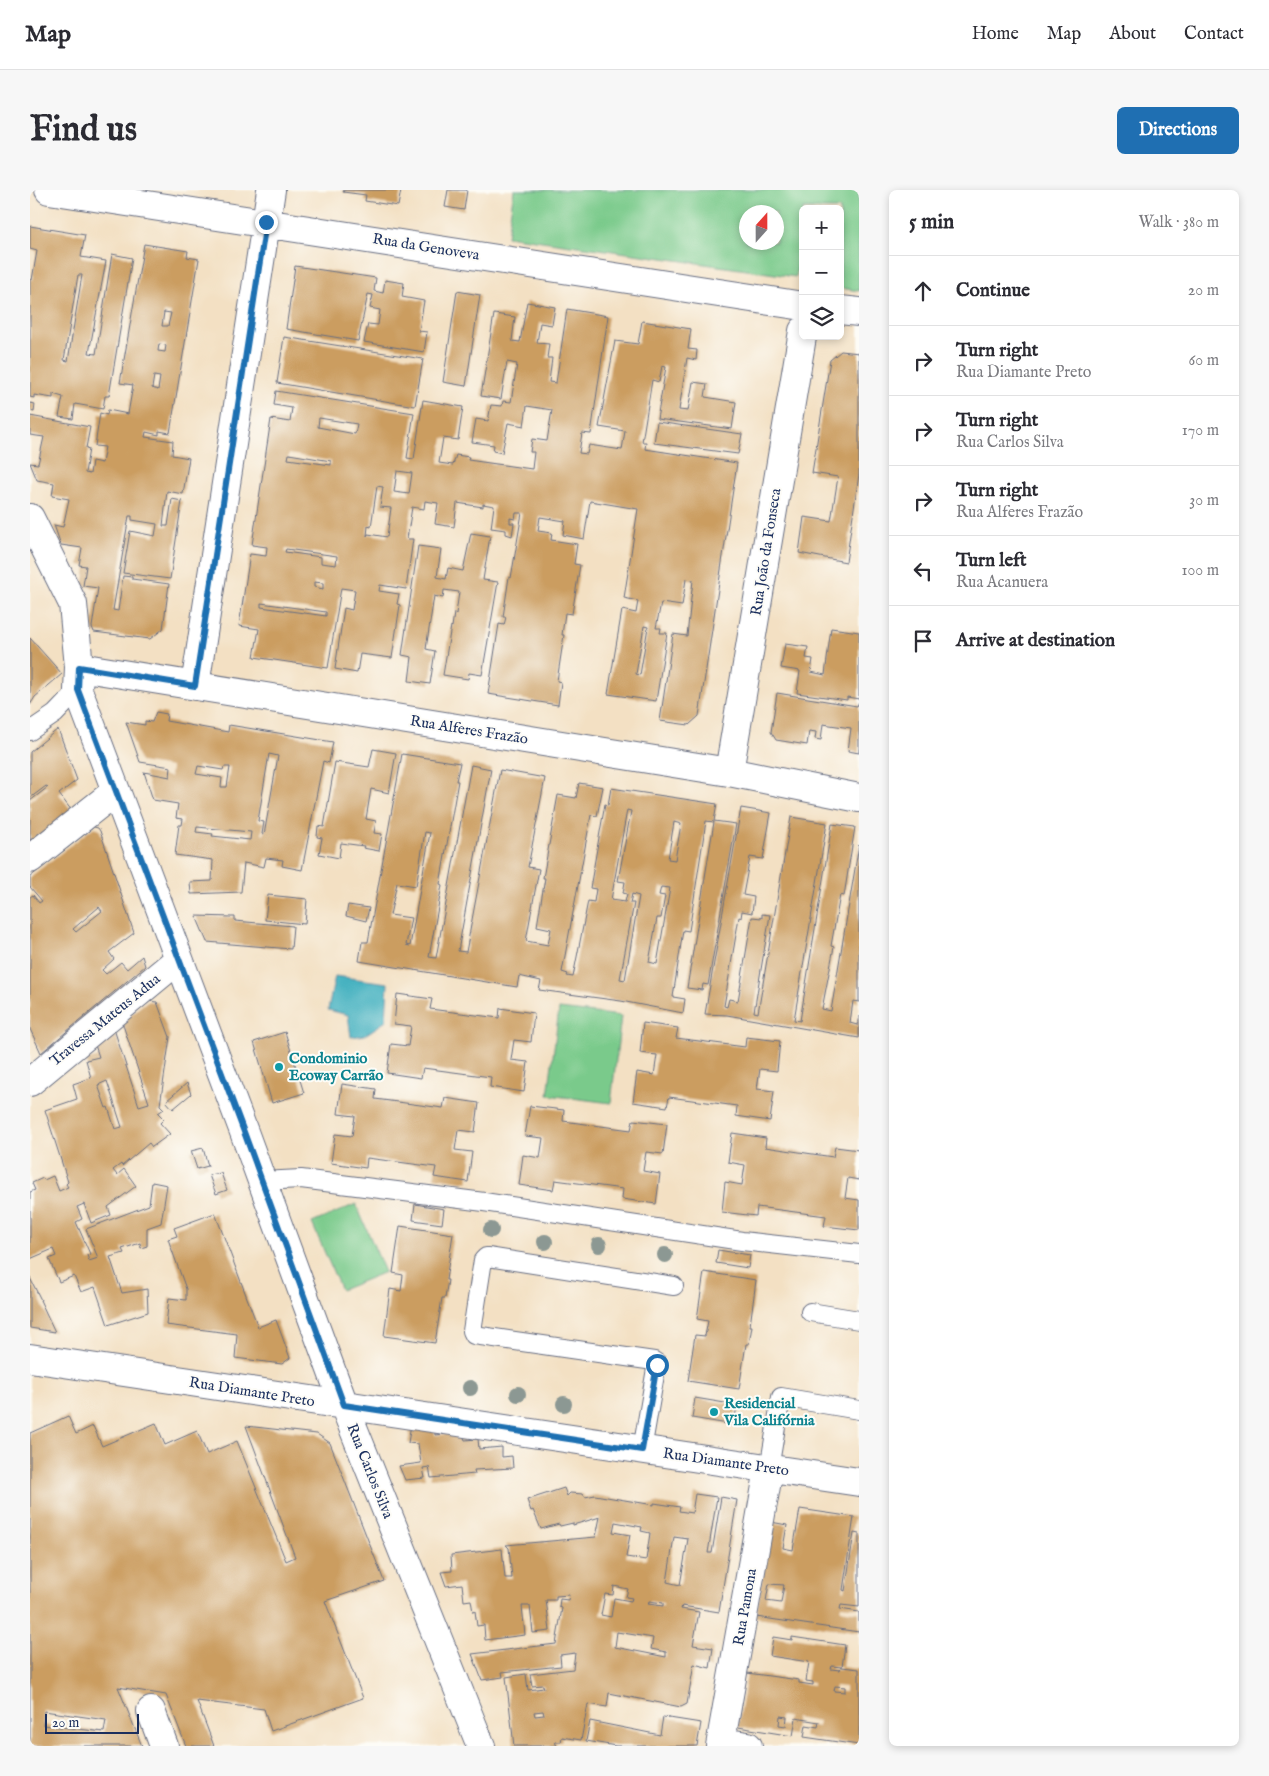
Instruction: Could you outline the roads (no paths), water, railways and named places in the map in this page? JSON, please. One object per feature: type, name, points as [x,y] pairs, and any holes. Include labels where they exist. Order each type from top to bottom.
[{"type":"street","name":"Rua da Genoveva","points":[[49,190],[799,305]]},
{"type":"street","points":[[195,686],[271,190]]},
{"type":"street","points":[[844,310],[859,312]]},
{"type":"street","name":"Rua João da Fonseca","points":[[729,772],[801,340]]},
{"type":"street","name":"Rua Carlos Silva","points":[[30,518],[73,604],[79,678],[116,791],[344,1405],[481,1746]]},
{"type":"street","name":"Rua Alferes Frazão","points":[[79,678],[195,686],[729,772],[859,798]]},
{"type":"street","points":[[30,859],[116,791]]},
{"type":"street","name":"Travessa Mateus Adua","points":[[30,1082],[179,959]]},
{"type":"street","name":"Rua Diamante Preto","points":[[30,1358],[859,1482]]},
{"type":"street","name":"Rua Pamona","points":[[721,1744],[769,1469]]},
{"type":"street","points":[[151,1711],[164,1746]]},
{"type":"street","points":[[721,1744],[748,1746]]},
{"type":"lane","points":[[30,731],[55,714],[79,678]]},
{"type":"lane","points":[[262,1181],[301,1179],[484,1202],[742,1241],[859,1254]]},
{"type":"lane","points":[[642,1450],[657,1363],[654,1361],[474,1335],[472,1331],[483,1260],[488,1257],[674,1286]]},
{"type":"lane","points":[[810,1312],[859,1320]]},
{"type":"lane","points":[[769,1469],[781,1396],[859,1410]]},
{"type":"water","points":[[335,976],[388,983],[386,1021],[365,1035],[351,1037],[348,1015],[328,1010]]},
{"type":"place","name":"Condominio Ecoway Carrão","points":[[279,1067]]},
{"type":"place","name":"Residencial Vila Califórnia","points":[[714,1412]]}]
